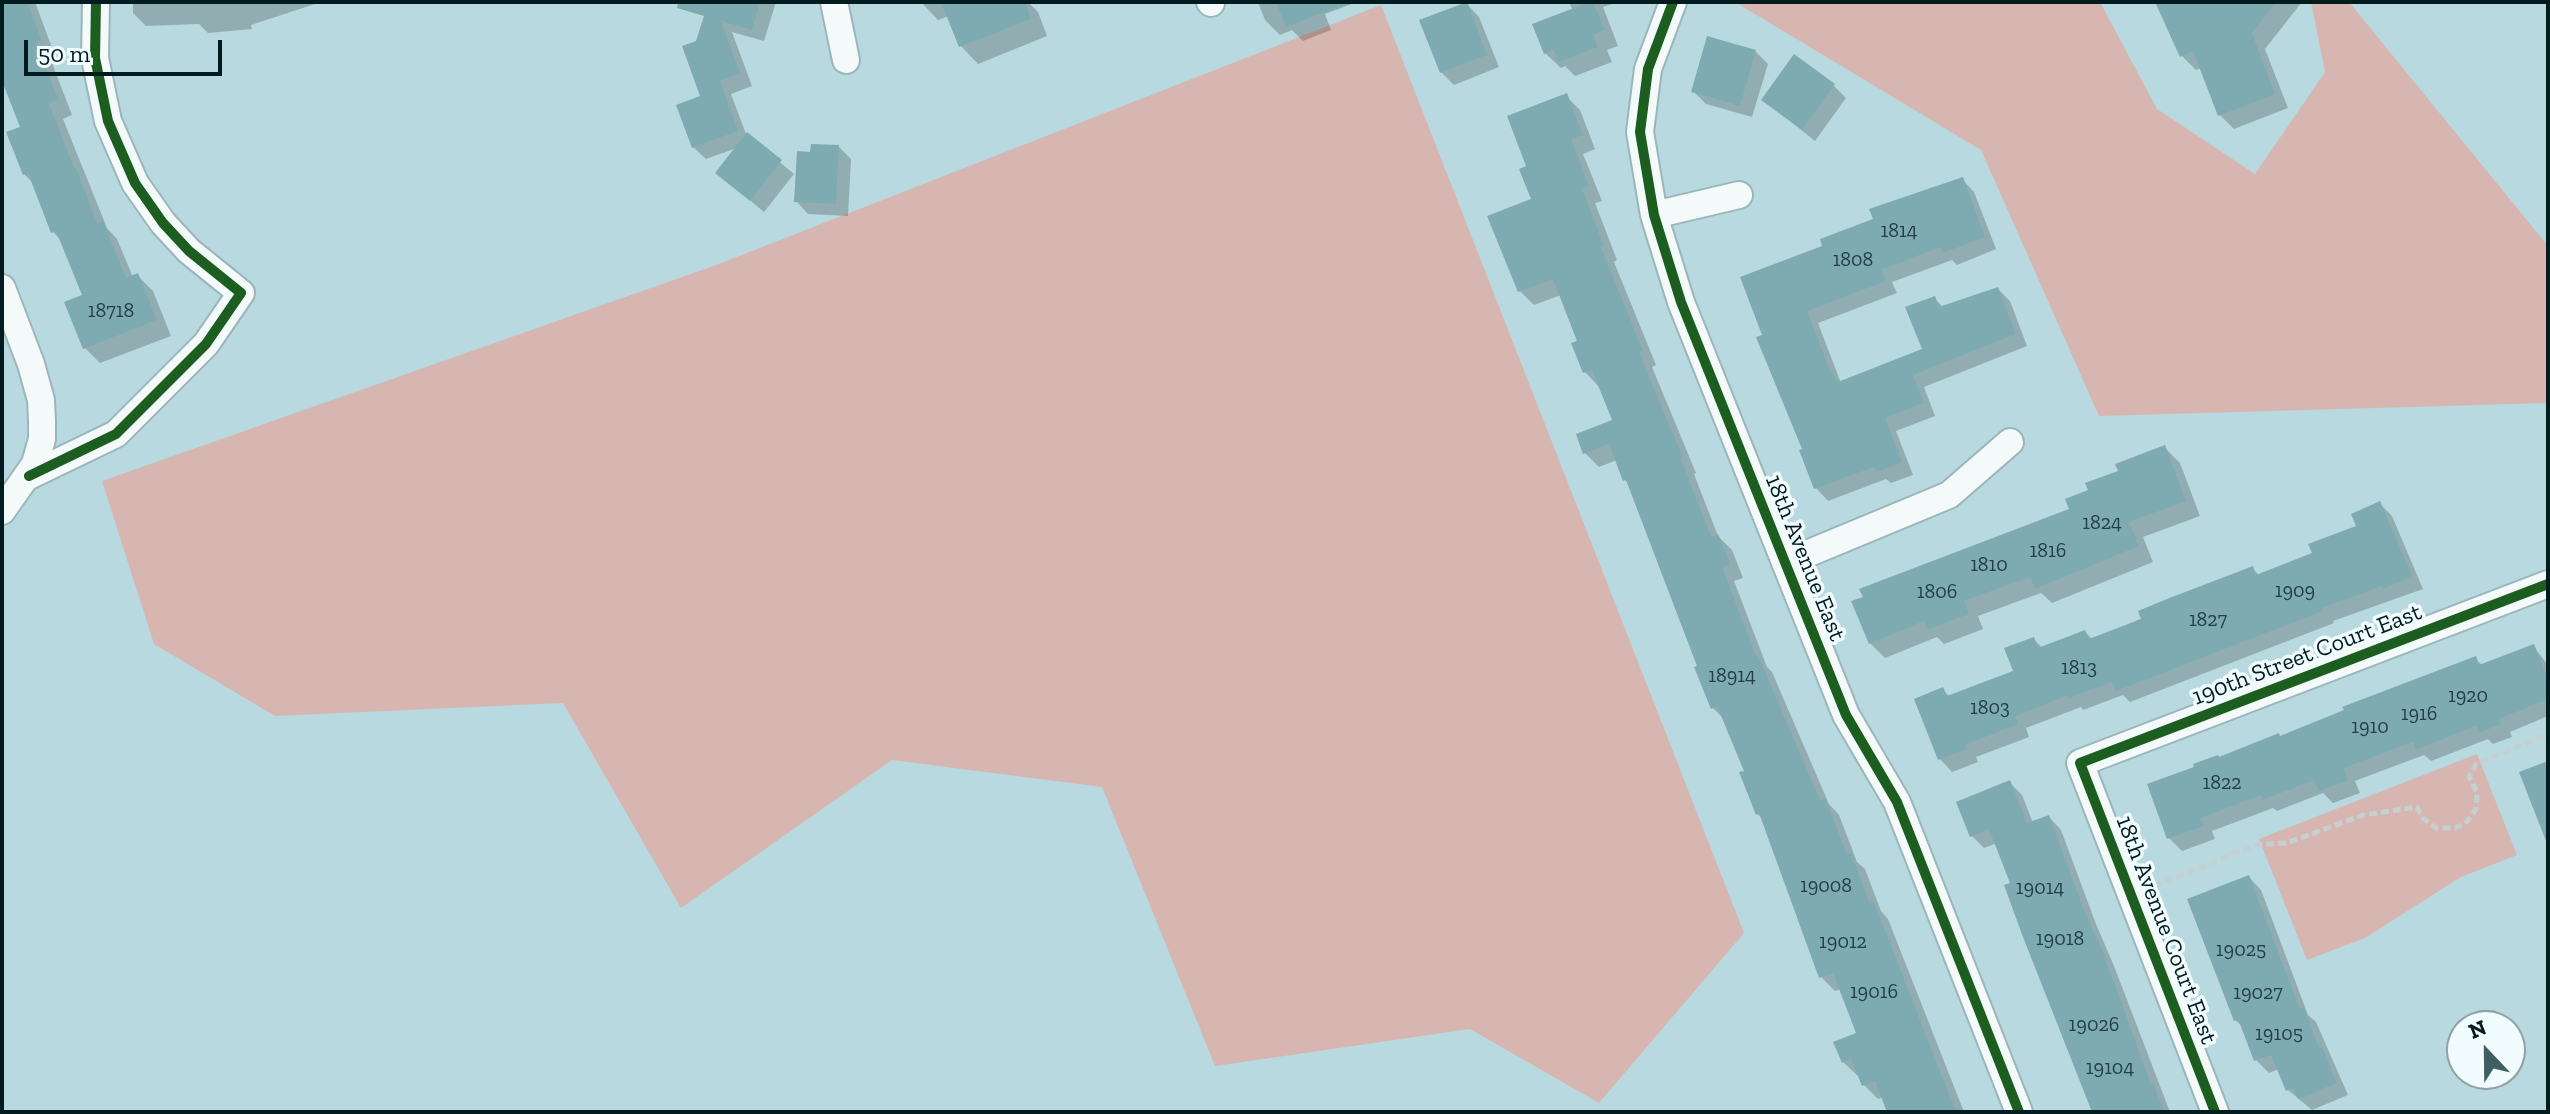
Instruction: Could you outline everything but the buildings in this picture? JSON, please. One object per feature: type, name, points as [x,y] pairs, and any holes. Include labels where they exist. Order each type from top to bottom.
[{"type":"street","points":[[29,476],[116,434],[206,344],[241,293],[189,251],[163,223],[135,183],[108,121],[95,58],[96,2]]},
{"type":"street","points":[[834,2],[846,60]]},
{"type":"street","name":"18th Avenue East","points":[[1673,2],[1648,69],[1640,132],[1654,215],[1681,302],[1846,715],[1897,802],[2019,1112]]},
{"type":"street","points":[[1654,215],[1739,195]]},
{"type":"street","points":[[2,288],[41,400],[42,439],[29,476],[2,511]]},
{"type":"street","points":[[1785,563],[1949,495],[2010,442]]},
{"type":"street","name":"190th Street Court East","points":[[2080,763],[2548,584]]},
{"type":"street","name":"18th Avenue Court East","points":[[2080,763],[2215,1112]]},
{"type":"path","points":[[2131,895],[2256,845],[2287,843],[2363,815],[2417,807],[2423,818],[2436,828],[2455,828],[2465,824],[2476,809],[2477,792],[2469,777],[2476,764],[2548,734]]},
{"type":"shaded area","points":[[1735,2],[2100,2],[2157,109],[2255,174],[2325,72],[2311,2],[2349,2],[2548,246],[2548,403],[2099,416],[1981,150]]},
{"type":"shaded area","points":[[1381,5],[1744,933],[1599,1103],[1470,1029],[1215,1066],[1102,787],[892,760],[681,908],[563,703],[275,716],[154,644],[102,481],[719,264]]},
{"type":"shaded area","points":[[2477,754],[2517,855],[2461,877],[2365,938],[2307,960],[2259,839]]},
{"type":"cycle path","points":[[29,476],[116,434],[206,344],[241,293],[189,251],[163,223],[135,183],[108,121],[95,58],[96,2]]},
{"type":"cycle path","points":[[1673,2],[1648,69],[1640,132],[1654,215],[1681,302],[1846,715],[1897,802],[2019,1112]]},
{"type":"cycle path","points":[[2215,1112],[2080,763],[2548,584]]}]
